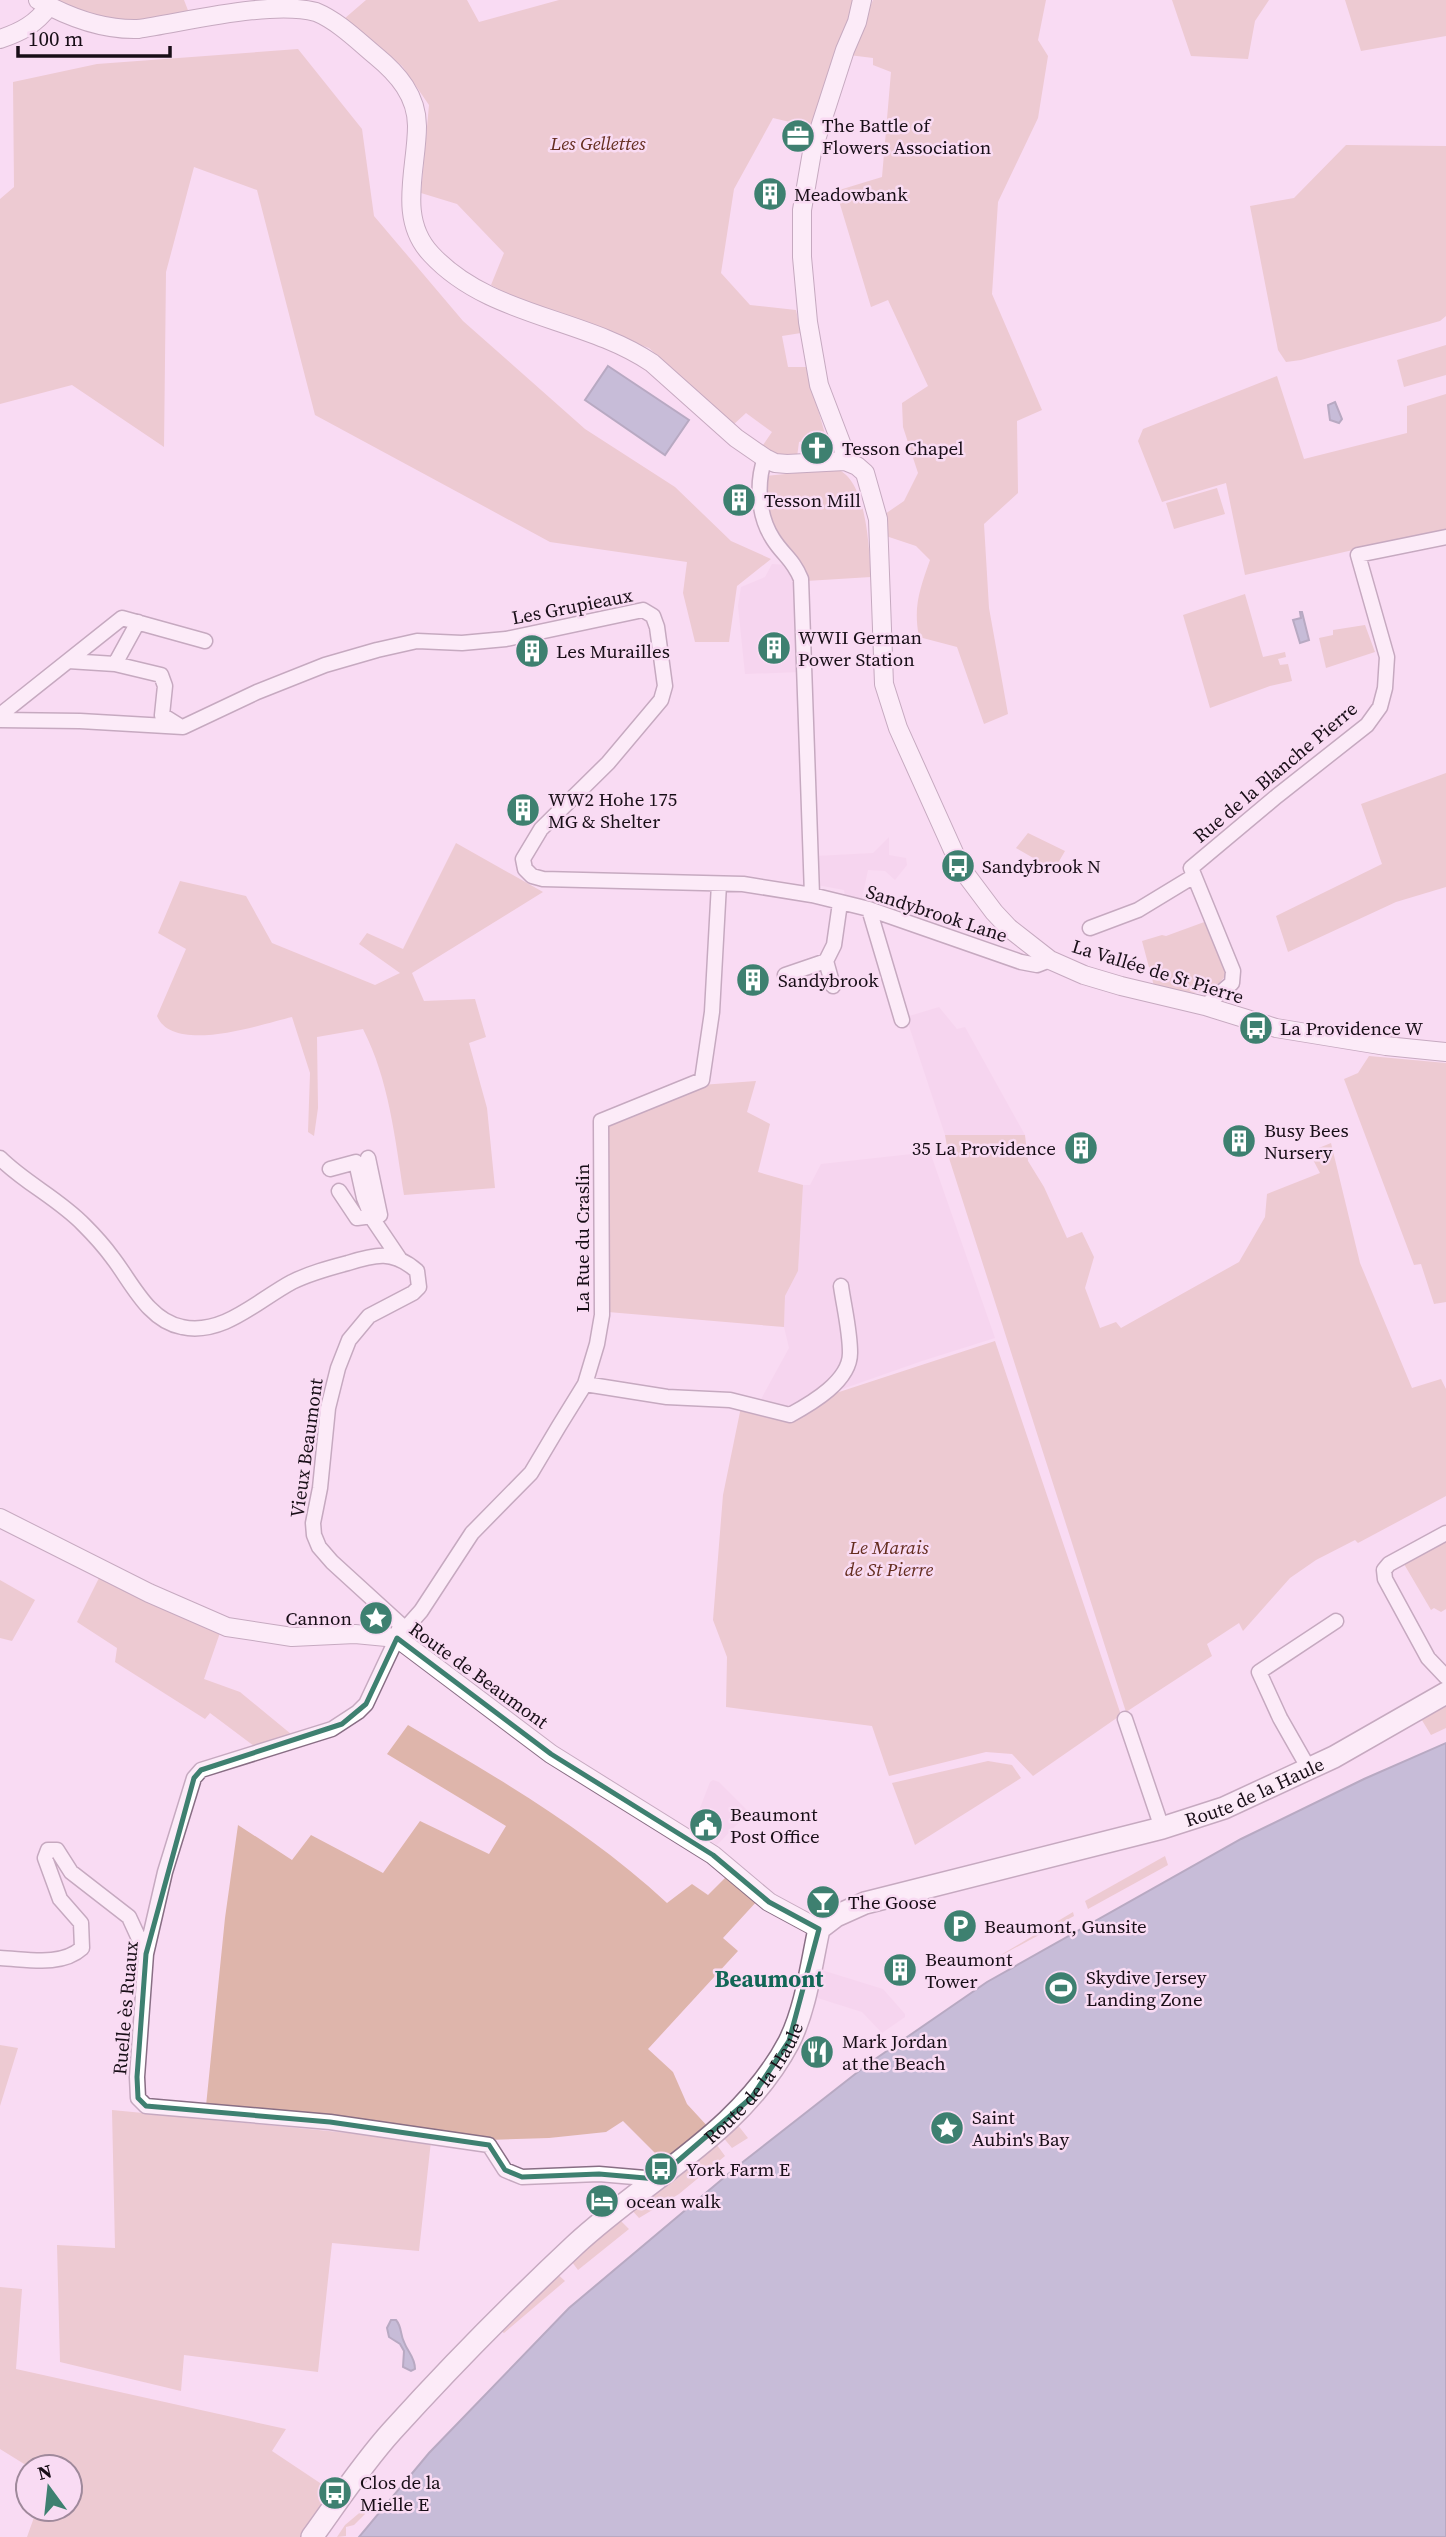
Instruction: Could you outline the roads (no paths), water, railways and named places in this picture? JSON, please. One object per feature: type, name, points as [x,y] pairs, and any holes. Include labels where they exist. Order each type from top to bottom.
[{"type":"highway","name":"Route de la Haule","points":[[312,2537],[400,2423],[577,2244],[736,2114],[752,2097],[789,2041],[804,1998],[819,1929],[836,1916],[865,1903],[1163,1828],[1236,1803],[1309,1769],[1446,1693]]},
{"type":"main road","points":[[0,40],[25,30],[35,22],[43,3],[94,23],[121,30],[157,27],[269,8],[305,9],[331,20],[390,68],[400,79],[415,105],[417,125],[410,200],[412,215],[422,243],[430,254],[475,287],[519,309],[613,341],[638,353],[736,438],[765,458],[775,463],[787,464],[845,461],[843,448],[818,385],[803,270],[802,210],[812,152],[845,50],[857,22],[862,0]]},
{"type":"main road","name":"La Vallée de St Pierre","points":[[845,461],[865,474],[878,519],[884,684],[898,729],[961,868],[1009,928],[1051,960],[1084,975],[1121,986],[1205,1006],[1276,1028],[1386,1046],[1446,1052]]},
{"type":"main road","name":"Route de Beaumont","points":[[0,1518],[149,1593],[228,1627],[292,1637],[355,1634],[397,1637],[551,1754],[713,1855],[769,1902],[819,1929]]},
{"type":"street","points":[[765,458],[760,480],[764,522],[774,541],[790,558],[801,579],[812,895]]},
{"type":"street","name":"Rue de la Blanche Pierre","points":[[1194,876],[1191,868],[1194,864],[1367,725],[1380,707],[1385,688],[1387,657],[1358,555],[1446,537]]},
{"type":"street","name":"Les Grupieaux","points":[[0,718],[183,727],[291,678],[377,650],[417,641],[462,643],[506,639],[643,610],[653,616],[657,627],[665,686],[661,700],[608,763],[541,829],[523,859],[525,869],[532,876],[543,879],[743,884],[812,895]]},
{"type":"street","points":[[0,718],[122,618],[205,641]]},
{"type":"street","points":[[115,664],[138,622]]},
{"type":"street","points":[[68,661],[115,664],[161,676],[166,686],[162,715],[183,727]]},
{"type":"street","points":[[1090,928],[1138,910],[1194,876],[1233,971],[1232,983],[1205,1006]]},
{"type":"street","name":"La Rue du Craslin","points":[[397,1637],[421,1611],[472,1533],[531,1473],[585,1384],[602,1315],[601,1121],[702,1080],[712,1012],[719,884]]},
{"type":"street","name":"Sandybrook Lane","points":[[812,895],[869,909],[1021,961],[1037,965],[1051,960]]},
{"type":"street","points":[[833,986],[827,961],[834,945],[840,903]]},
{"type":"street","points":[[869,909],[902,1020]]},
{"type":"street","points":[[785,975],[827,961]]},
{"type":"street","points":[[0,1158],[82,1223],[113,1257],[137,1293],[155,1312],[170,1324],[182,1328],[200,1329],[218,1325],[296,1280],[321,1270],[365,1257],[384,1255],[399,1258]]},
{"type":"street","points":[[339,1191],[357,1218],[380,1215],[368,1158]]},
{"type":"street","points":[[330,1169],[356,1163],[372,1218],[399,1258]]},
{"type":"street","name":"Vieux Beaumont","points":[[397,1637],[400,1624],[319,1547],[313,1523],[320,1488],[328,1408],[338,1368],[349,1340],[369,1316],[413,1293],[419,1287],[417,1271],[399,1258]]},
{"type":"street","points":[[585,1384],[667,1398],[730,1400],[790,1415],[817,1401],[838,1380],[850,1356],[841,1286]]},
{"type":"street","points":[[1446,1533],[1389,1564],[1384,1570],[1385,1579],[1428,1658],[1446,1677]]},
{"type":"street","points":[[1309,1769],[1280,1718],[1259,1672],[1336,1621]]},
{"type":"street","name":"Ruelle ès Ruaux","points":[[397,1637],[366,1704],[342,1724],[201,1770],[194,1778],[165,1872],[146,1954],[137,2077],[138,2098],[146,2106],[330,2122],[489,2145],[505,2170],[522,2177],[599,2174],[657,2179]]},
{"type":"street","points":[[1125,1718],[1163,1828]]},
{"type":"street","points":[[0,1958],[60,1960],[74,1955],[82,1948],[81,1923],[60,1899],[45,1858],[48,1850],[57,1850],[71,1872],[129,1917],[146,1954]]},
{"type":"water","points":[[608,366],[689,420],[665,455],[585,400]]},
{"type":"water","points":[[1335,402],[1342,419],[1339,423],[1330,420],[1328,405]]},
{"type":"water","points":[[1300,612],[1309,640],[1300,643],[1293,620],[1301,618]]},
{"type":"water","points":[[1446,1743],[1446,2537],[359,2537],[429,2453],[569,2308],[739,2165],[868,2064],[987,1982],[1241,1839],[1364,1779]]},
{"type":"water","points":[[391,2320],[398,2323],[414,2361],[415,2369],[411,2371],[403,2367],[404,2351],[400,2344],[389,2337],[387,2328]]},
{"type":"place","name":"The Battle of Flowers Association","points":[[798,136]]},
{"type":"place","name":"Meadowbank","points":[[770,194]]},
{"type":"place","name":"Tesson Chapel","points":[[817,448]]},
{"type":"place","name":"Tesson Mill","points":[[739,500]]},
{"type":"place","name":"WWII German Power Station","points":[[774,648]]},
{"type":"place","name":"Les Murailles","points":[[532,651]]},
{"type":"place","name":"WW2 Hohe 175 MG & Shelter","points":[[523,810]]},
{"type":"place","name":"Sandybrook N","points":[[958,866]]},
{"type":"place","name":"Sandybrook","points":[[753,980]]},
{"type":"place","name":"La Providence W","points":[[1256,1028]]},
{"type":"place","name":"Busy Bees Nursery","points":[[1239,1141]]},
{"type":"place","name":"35 La Providence","points":[[1081,1148]]},
{"type":"place","name":"Cannon","points":[[376,1618]]},
{"type":"place","name":"Beaumont Post Office","points":[[706,1825]]},
{"type":"place","name":"The Goose","points":[[823,1902]]},
{"type":"place","name":"Beaumont, Gunsite","points":[[960,1926]]},
{"type":"place","name":"Beaumont Tower","points":[[900,1970]]},
{"type":"place","name":"Skydive Jersey Landing Zone","points":[[1061,1988]]},
{"type":"place","name":"Mark Jordan at the Beach","points":[[817,2052]]},
{"type":"place","name":"Saint Aubin's Bay","points":[[947,2128]]},
{"type":"place","name":"York Farm E","points":[[661,2169]]},
{"type":"place","name":"ocean walk","points":[[602,2201]]},
{"type":"place","name":"Clos de la Mielle E","points":[[335,2493]]},
{"type":"district","name":"Beaumont","points":[[769,1979]]},
{"type":"park label","name":"Les Gellettes","points":[[598,143]]},
{"type":"park label","name":"Le Marais de St Pierre","points":[[889,1558]]}]
